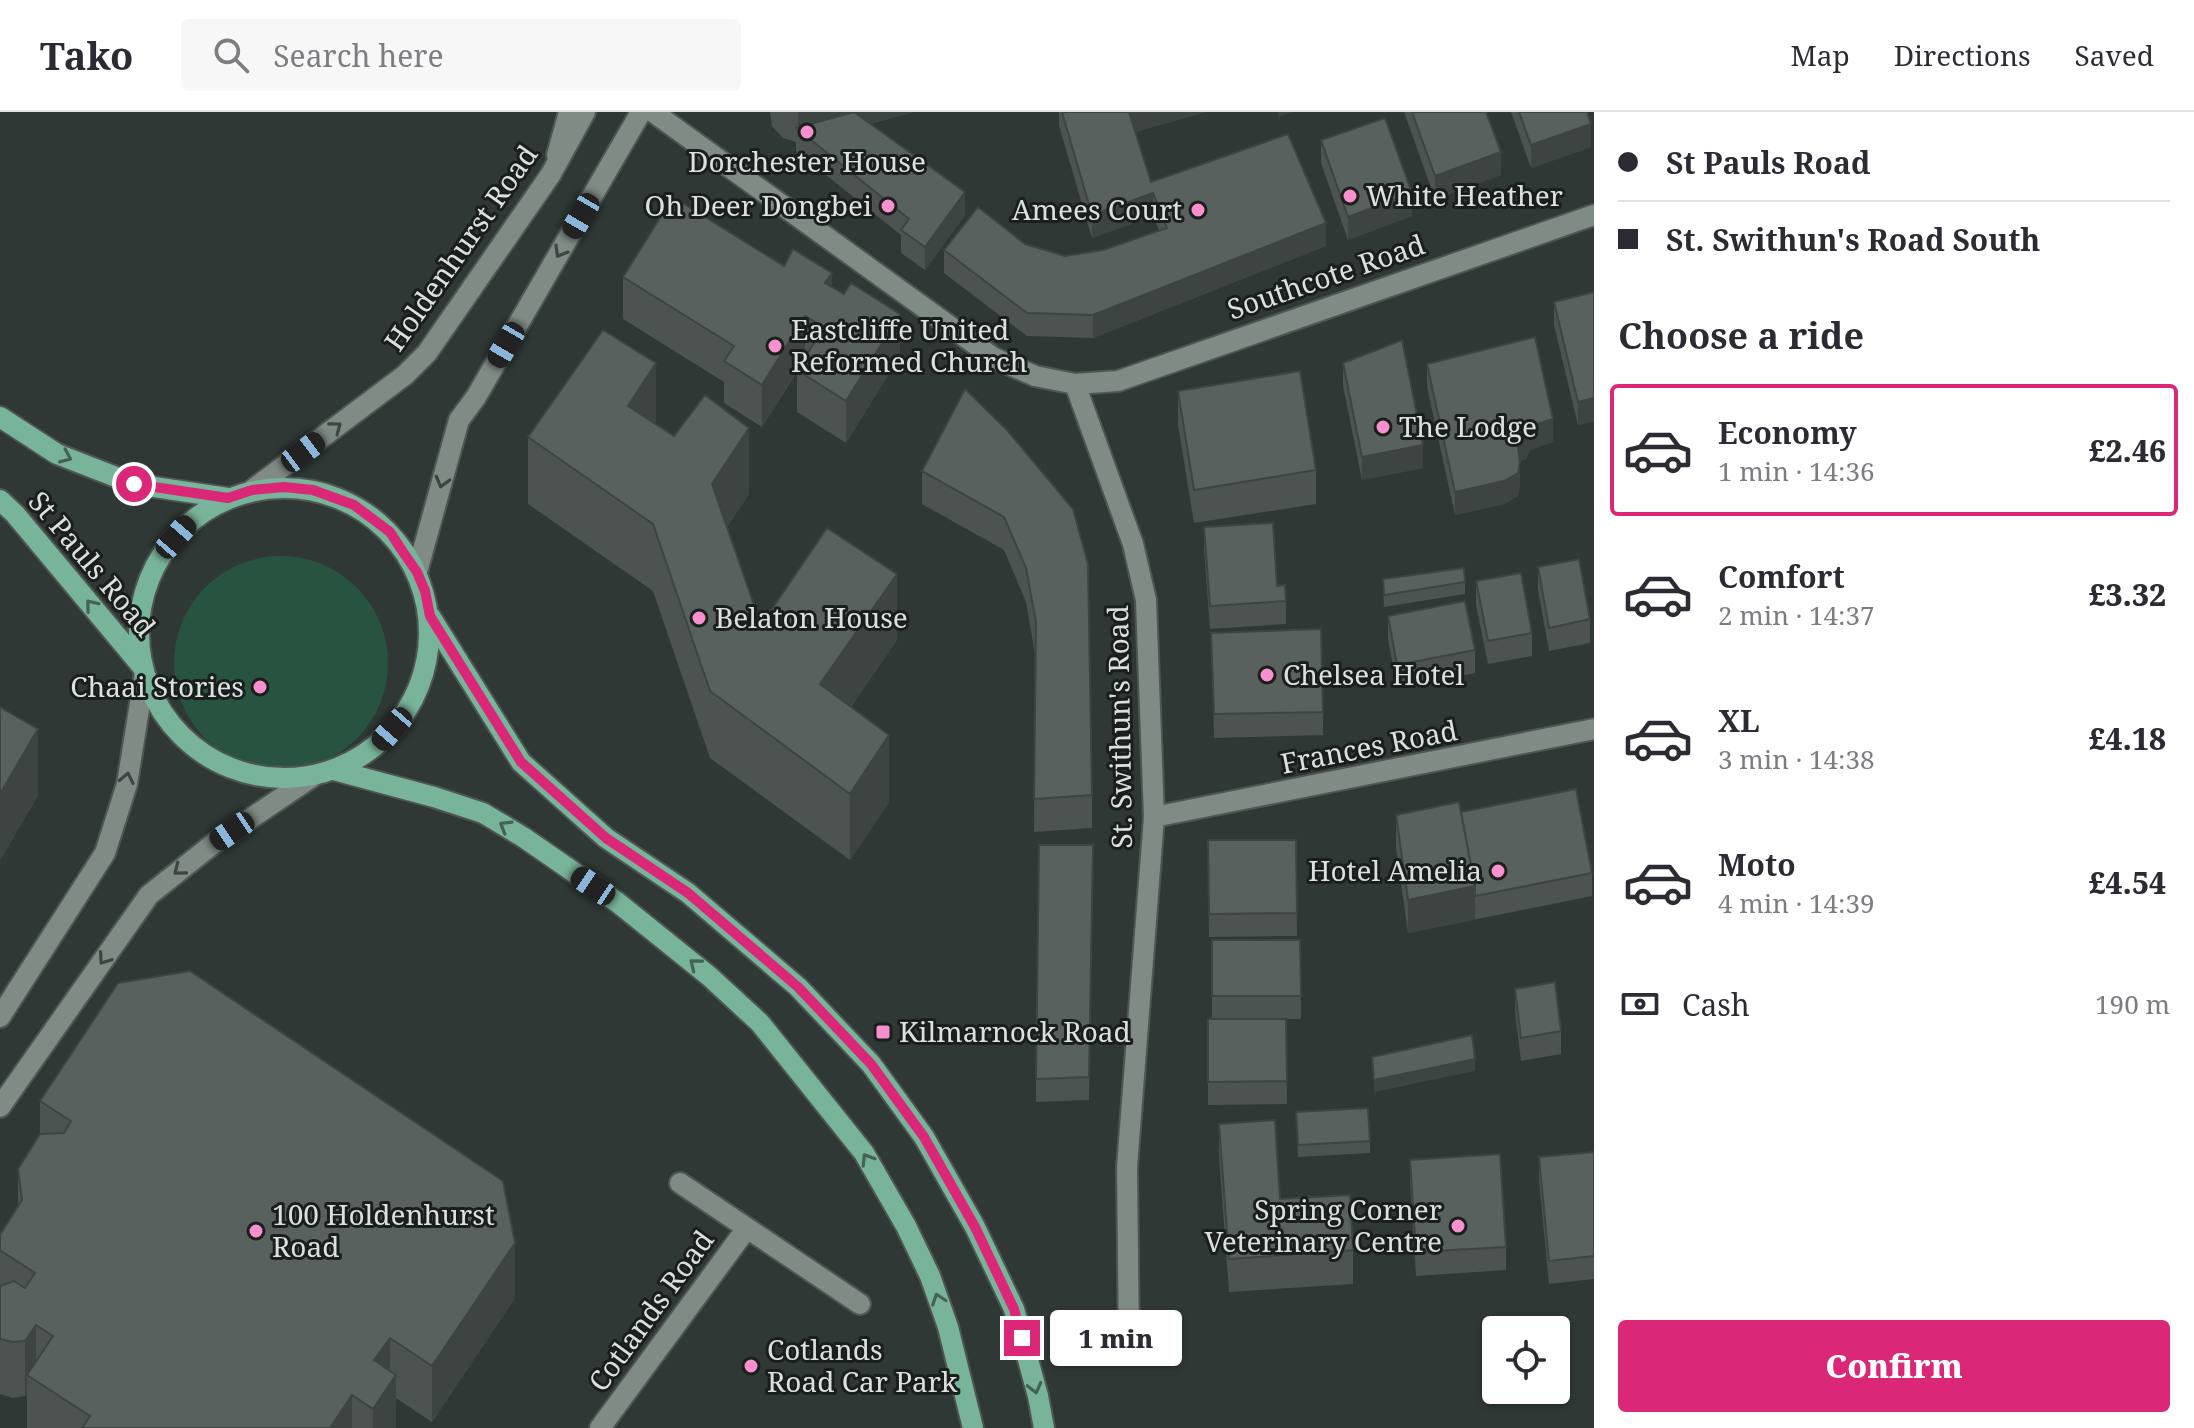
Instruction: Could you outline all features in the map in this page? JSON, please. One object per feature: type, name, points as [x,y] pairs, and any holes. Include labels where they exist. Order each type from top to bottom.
[{"type":"main road","name":"St Pauls Road","points":[[0,417],[57,454],[134,484],[228,498]]},
{"type":"main road","points":[[284,487],[313,490],[354,505],[390,532],[417,572],[425,591],[430,616],[427,665],[408,710],[376,747],[334,770],[312,777],[266,778],[225,767],[188,743],[156,705],[143,671],[137,635],[143,593],[161,553],[190,520],[228,498],[252,490],[284,487]]},
{"type":"main road","name":"St Pauls Road","points":[[0,500],[15,514],[143,671]]},
{"type":"main road","points":[[430,616],[521,762],[606,838],[688,893],[798,987],[871,1064],[924,1137],[975,1227],[1014,1309],[1044,1428]]},
{"type":"main road","points":[[334,770],[483,813],[617,902],[709,976],[760,1023],[864,1153],[906,1226],[930,1276],[948,1327],[973,1428]]},
{"type":"street","points":[[551,174],[569,112]]},
{"type":"street","name":"Holdenhurst Road","points":[[252,490],[405,375],[427,353],[551,174],[585,112]]},
{"type":"street","points":[[417,572],[459,420],[476,397],[641,112]]},
{"type":"street","points":[[653,112],[994,358],[1035,376],[1075,384]]},
{"type":"street","name":"Southcote Road","points":[[1075,384],[1118,381],[1594,215]]},
{"type":"street","name":"St. Swithun's Road","points":[[1075,384],[1133,544],[1146,600],[1154,817],[1127,1167],[1129,1346]]},
{"type":"street","points":[[2,1009],[105,853],[127,784],[143,671]]},
{"type":"street","name":"Frances Road","points":[[1154,817],[1594,729]]},
{"type":"street","points":[[0,1107],[149,895],[213,844],[312,777]]},
{"type":"street","points":[[680,1183],[860,1304]]},
{"type":"street","name":"Cotlands Road","points":[[600,1428],[747,1228]]},
{"type":"green space","points":[[281,556],[302,558],[322,565],[340,574],[356,588],[370,604],[379,622],[386,642],[386,684],[379,704],[370,722],[356,738],[340,752],[322,761],[302,768],[281,770],[260,768],[240,761],[222,752],[206,738],[192,722],[183,704],[176,684],[174,663],[176,642],[183,622],[192,604],[206,588],[222,574],[240,565],[260,558]]},
{"type":"building","points":[[854,112],[965,192],[925,247],[901,230],[909,219],[796,128]]},
{"type":"building","points":[[1062,112],[1129,112],[1151,182],[1288,134],[1326,223],[1093,315],[1027,313],[944,250],[978,207],[1025,244],[1065,256],[1103,250],[1167,228],[1153,193],[1092,215]]},
{"type":"building","points":[[1412,112],[1486,112],[1501,152],[1435,176]]},
{"type":"building","points":[[1519,112],[1587,112],[1591,124],[1531,145]]},
{"type":"building","points":[[1385,118],[1412,193],[1348,217],[1321,140]]},
{"type":"building","points":[[673,197],[784,266],[793,249],[832,273],[825,283],[844,294],[851,283],[900,314],[846,401],[797,370],[824,327],[805,316],[762,385],[724,361],[734,346],[623,277]]},
{"type":"building","points":[[1594,292],[1594,398],[1578,402],[1554,302]]},
{"type":"building","points":[[603,330],[656,363],[628,406],[674,436],[705,395],[749,428],[712,484],[761,625],[827,528],[897,574],[820,684],[889,735],[850,794],[710,691],[653,524],[528,437]]},
{"type":"building","points":[[1535,337],[1553,419],[1530,426],[1526,436],[1517,439],[1518,473],[1504,481],[1455,492],[1427,364]]},
{"type":"building","name":"The Lodge","points":[[1402,340],[1423,445],[1362,457],[1343,363]]},
{"type":"building","points":[[1300,371],[1316,470],[1194,490],[1178,391]]},
{"type":"building","points":[[965,389],[1007,430],[1073,509],[1088,564],[1092,795],[1034,799],[1036,622],[1026,568],[1004,517],[922,471]]},
{"type":"building","points":[[1273,523],[1277,586],[1285,585],[1286,601],[1210,606],[1204,527]]},
{"type":"building","points":[[1579,559],[1590,619],[1549,628],[1538,567]]},
{"type":"building","points":[[1464,568],[1465,582],[1384,595],[1383,579]]},
{"type":"building","points":[[1521,573],[1532,633],[1488,641],[1476,581]]},
{"type":"building","points":[[1465,601],[1475,650],[1397,665],[1388,616]]},
{"type":"building","points":[[1321,629],[1323,712],[1214,714],[1211,633]]},
{"type":"building","points":[[0,707],[38,729],[0,794]]},
{"type":"building","points":[[1576,789],[1592,873],[1475,896],[1461,812]]},
{"type":"building","points":[[1459,802],[1475,886],[1408,900],[1396,815]]},
{"type":"building","points":[[1208,840],[1296,840],[1297,913],[1209,914]]},
{"type":"building","points":[[1039,845],[1093,845],[1089,1077],[1036,1079]]},
{"type":"building","points":[[1212,940],[1300,940],[1301,996],[1212,996]]},
{"type":"building","name":"100 Holdenhurst Road","points":[[190,971],[503,1181],[515,1243],[432,1366],[390,1338],[374,1360],[396,1375],[373,1409],[352,1395],[330,1428],[82,1428],[90,1416],[27,1375],[53,1336],[36,1325],[25,1341],[0,1339],[0,1286],[14,1281],[25,1288],[35,1273],[0,1250],[0,1235],[22,1200],[18,1169],[40,1134],[64,1133],[71,1121],[40,1101],[118,983]]},
{"type":"building","points":[[1555,982],[1561,1031],[1521,1038],[1515,989]]},
{"type":"building","points":[[1208,1019],[1286,1019],[1287,1081],[1208,1082]]},
{"type":"building","points":[[1472,1035],[1475,1059],[1374,1080],[1372,1057]]},
{"type":"building","points":[[1368,1108],[1370,1141],[1298,1145],[1296,1112]]},
{"type":"building","points":[[1275,1120],[1280,1199],[1350,1195],[1353,1250],[1229,1259],[1219,1124]]},
{"type":"building","points":[[1594,1152],[1594,1256],[1549,1261],[1539,1157]]},
{"type":"building","name":"Spring Corner Veterinary Centre","points":[[1500,1154],[1506,1247],[1416,1252],[1410,1160]]},
{"type":"place","name":"Dorchester House","points":[[807,132]]},
{"type":"place","name":"White Heather","points":[[1350,196]]},
{"type":"place","name":"Oh Deer Dongbei","points":[[888,206]]},
{"type":"place","name":"Amees Court","points":[[1198,210]]},
{"type":"place","name":"Eastcliffe United Reformed Church","points":[[775,346]]},
{"type":"place","name":"The Lodge","points":[[1383,427]]},
{"type":"place","name":"Belaton House","points":[[699,618]]},
{"type":"place","name":"Chelsea Hotel","points":[[1267,675]]},
{"type":"place","name":"Chaai Stories","points":[[260,687]]},
{"type":"place","name":"Hotel Amelia","points":[[1498,871]]},
{"type":"place","name":"Kilmarnock Road","points":[[883,1032]]},
{"type":"place","name":"Spring Corner Veterinary Centre","points":[[1458,1226]]},
{"type":"place","name":"100 Holdenhurst Road","points":[[256,1231]]},
{"type":"place","name":"Cotlands Road Car Park","points":[[751,1366]]},
{"type":"route","points":[[134,484],[228,498],[252,490],[284,487],[313,490],[354,505],[390,532],[417,572],[430,616],[521,762],[606,838],[688,893],[798,987],[871,1064],[924,1137],[975,1227],[1014,1309],[1022,1338]]}]
